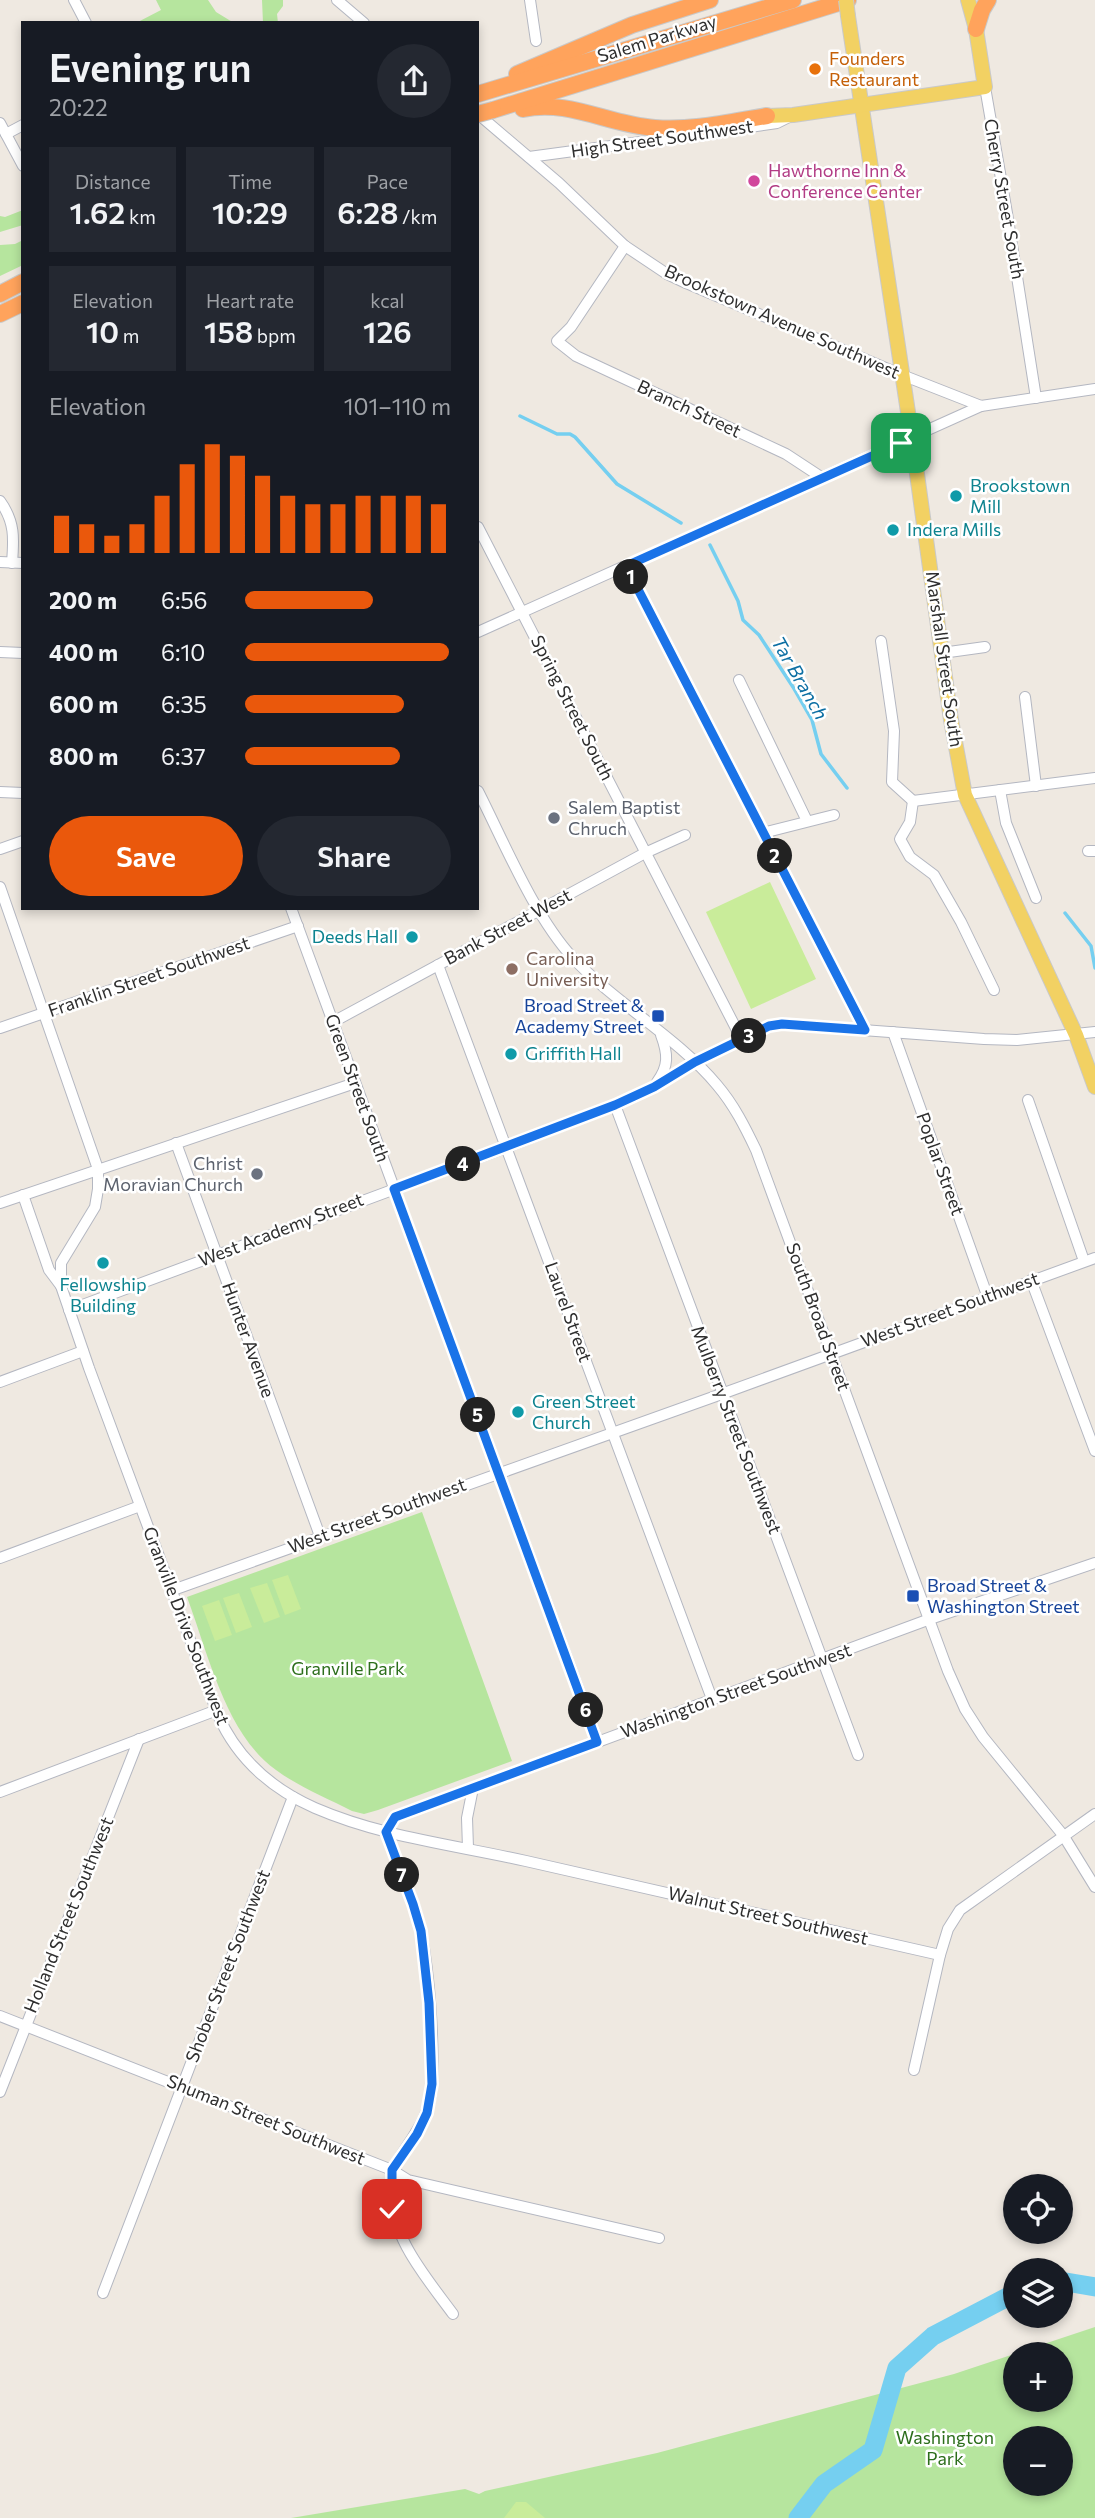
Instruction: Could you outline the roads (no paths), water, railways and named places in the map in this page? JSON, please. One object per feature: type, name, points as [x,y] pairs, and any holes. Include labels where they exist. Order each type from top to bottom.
[{"type":"highway","points":[[499,89],[511,76],[586,43],[710,0]]},
{"type":"highway","name":"Salem Parkway","points":[[479,94],[793,0]]},
{"type":"highway","points":[[976,29],[979,16],[988,0]]},
{"type":"highway","name":"Salem Parkway","points":[[483,113],[847,5]]},
{"type":"highway","points":[[483,113],[559,106],[629,124],[666,129],[767,116]]},
{"type":"highway","points":[[0,294],[21,283]]},
{"type":"highway","points":[[0,314],[21,304]]},
{"type":"main road","name":"Cherry Street South","points":[[968,0],[976,29],[985,87]]},
{"type":"main road","name":"Marshall Street South","points":[[847,5],[965,795],[1076,1035],[1095,1087]]},
{"type":"main road","name":"High Street Southwest","points":[[767,116],[793,115],[985,87]]},
{"type":"street","points":[[74,0],[85,21]]},
{"type":"street","points":[[337,0],[362,21]]},
{"type":"street","points":[[530,0],[536,41]]},
{"type":"street","name":"Cherry Street South","points":[[985,87],[1009,222],[1035,398]]},
{"type":"street","name":"Brookstown Avenue Southwest","points":[[483,113],[625,246],[645,261],[686,283],[902,375],[981,405],[1095,389]]},
{"type":"street","name":"High Street Southwest","points":[[529,157],[777,123],[793,115]]},
{"type":"street","points":[[0,123],[21,162]]},
{"type":"street","points":[[6,134],[21,126]]},
{"type":"street","name":"Branch Street","points":[[625,246],[571,327],[557,341],[576,356],[786,454],[821,477]]},
{"type":"street","points":[[479,632],[981,405]]},
{"type":"street","points":[[0,501],[14,529],[11,563]]},
{"type":"street","name":"Spring Street South","points":[[479,529],[742,1040]]},
{"type":"street","points":[[626,566],[865,1030]]},
{"type":"street","points":[[881,641],[894,731],[892,782],[913,801],[1095,778]]},
{"type":"street","points":[[942,653],[985,647]]},
{"type":"street","points":[[0,652],[21,653]]},
{"type":"street","points":[[739,680],[807,821]]},
{"type":"street","points":[[1025,696],[1036,786]]},
{"type":"street","points":[[1000,790],[1006,824],[1036,898]]},
{"type":"street","points":[[0,792],[21,793]]},
{"type":"street","name":"South Broad Street","points":[[479,792],[539,910],[572,957],[695,1062],[718,1086],[735,1110],[756,1150],[948,1671],[965,1709],[983,1737],[1063,1835],[1095,1887]]},
{"type":"street","points":[[913,801],[910,822],[900,839],[910,857],[934,875],[961,922],[994,990]]},
{"type":"street","points":[[763,833],[834,815]]},
{"type":"street","name":"Bank Street West","points":[[333,1022],[645,853],[685,835]]},
{"type":"street","points":[[0,849],[21,842]]},
{"type":"street","name":"Granville Drive Southwest","points":[[0,887],[98,1170],[95,1207],[61,1263],[61,1286]]},
{"type":"street","name":"Green Street South","points":[[292,910],[597,1742]]},
{"type":"street","name":"Franklin Street Southwest","points":[[0,1028],[298,926]]},
{"type":"street","name":"Laurel Street","points":[[438,965],[712,1699]]},
{"type":"street","name":"West Academy Street","points":[[69,1310],[615,1105],[769,1026],[782,1024],[1017,1040],[1095,1032]]},
{"type":"street","name":"Poplar Street","points":[[893,1032],[987,1295]]},
{"type":"street","points":[[654,1087],[664,1073],[667,1058],[660,1033]]},
{"type":"street","points":[[0,1202],[355,1083]]},
{"type":"street","points":[[1028,1100],[1090,1259]]},
{"type":"street","name":"Mulberry Street Southwest","points":[[615,1105],[858,1755]]},
{"type":"street","name":"Hunter Avenue","points":[[176,1143],[320,1536]]},
{"type":"street","name":"Granville Drive Southwest","points":[[23,1195],[49,1270],[61,1286],[140,1506],[227,1735],[244,1758],[268,1781],[293,1797],[350,1822],[386,1832]]},
{"type":"street","name":"West Street Southwest","points":[[173,1590],[1090,1259]]},
{"type":"street","points":[[1031,1280],[1095,1450]]},
{"type":"street","points":[[0,1382],[83,1351]]},
{"type":"street","points":[[0,1558],[140,1506]]},
{"type":"street","name":"Washington Street Southwest","points":[[386,1832],[395,1817],[930,1619],[1095,1563]]},
{"type":"street","points":[[0,1791],[216,1710]]},
{"type":"street","name":"Holland Street Southwest","points":[[0,2092],[139,1739]]},
{"type":"street","points":[[468,1848],[467,1818],[473,1788]]},
{"type":"street","name":"Shober Street Southwest","points":[[103,2293],[293,1797]]},
{"type":"street","points":[[914,2070],[940,1955],[948,1929],[960,1910],[1095,1814]]},
{"type":"street","points":[[386,1832],[421,1931],[429,2003],[432,2084],[429,2106],[422,2123],[392,2170],[392,2209],[400,2232],[418,2266],[453,2314]]},
{"type":"street","name":"Walnut Street Southwest","points":[[386,1832],[468,1848],[940,1955]]},
{"type":"street","name":"Shuman Street Southwest","points":[[0,2016],[392,2170],[408,2180],[659,2238]]},
{"type":"waterway","name":"Tar Branch","points":[[520,416],[557,434],[570,434],[575,437],[617,484],[681,523]]},
{"type":"waterway","name":"Tar Branch","points":[[710,545],[738,601],[743,620],[759,635],[793,687],[812,720],[821,754],[847,788]]},
{"type":"waterway","name":"Tar Branch","points":[[1065,913],[1091,946],[1095,968]]},
{"type":"waterway","points":[[1073,2283],[1095,2287]]},
{"type":"waterway","points":[[798,2518],[824,2484],[873,2450],[897,2368],[933,2336],[1003,2299]]},
{"type":"place","name":"Founders Restaurant","points":[[815,69]]},
{"type":"place","name":"Hawthorne Inn & Conference Center","points":[[754,181]]},
{"type":"place","name":"Brookstown Mill","points":[[956,496]]},
{"type":"place","name":"Indera Mills","points":[[893,530]]},
{"type":"place","name":"Salem Baptist Chruch","points":[[554,818]]},
{"type":"place","name":"Deeds Hall","points":[[412,937]]},
{"type":"place","name":"Carolina University","points":[[512,969]]},
{"type":"place","name":"Broad Street & Academy Street","points":[[658,1016]]},
{"type":"place","name":"Griffith Hall","points":[[511,1054]]},
{"type":"place","name":"Christ Moravian Church","points":[[257,1174]]},
{"type":"place","name":"Fellowship Building","points":[[103,1263]]},
{"type":"place","name":"Green Street Church","points":[[518,1412]]},
{"type":"place","name":"Broad Street & Washington Street","points":[[913,1596]]},
{"type":"park label","name":"Granville Park","points":[[348,1669]]},
{"type":"park label","name":"Washington Park","points":[[945,2448]]}]
